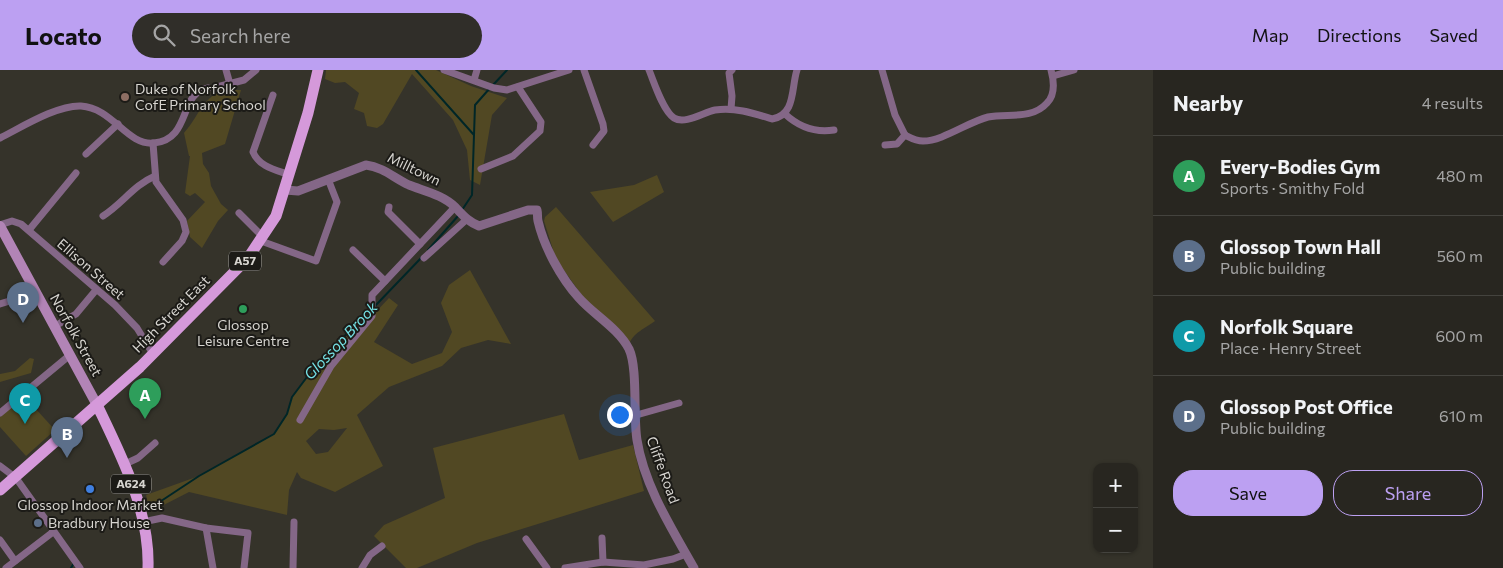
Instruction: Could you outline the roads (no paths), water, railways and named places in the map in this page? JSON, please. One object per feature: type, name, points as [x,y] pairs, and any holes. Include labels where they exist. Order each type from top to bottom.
[{"type":"main road","name":"High Street East","points":[[97,405],[153,354],[248,258],[262,239],[276,216],[290,175],[318,70]]},
{"type":"main road","name":"Norfolk Street","points":[[0,225],[91,390],[97,405]]},
{"type":"main road","name":"A624","points":[[97,405],[125,464],[143,522],[148,568]]},
{"type":"main road","name":"A57","points":[[0,490],[16,478],[97,405]]},
{"type":"street","points":[[226,70],[230,84]]},
{"type":"street","points":[[217,87],[244,80],[256,70]]},
{"type":"street","points":[[444,70],[490,87],[507,90],[569,70]]},
{"type":"street","points":[[474,80],[477,70]]},
{"type":"street","points":[[584,70],[604,124],[604,131],[593,145]]},
{"type":"street","points":[[649,70],[667,111],[674,118],[683,120],[714,110],[731,109],[772,119],[785,114],[791,100],[797,70]]},
{"type":"street","points":[[882,70],[895,115],[905,135],[915,140],[928,140],[989,117],[1027,114],[1037,111],[1052,96],[1052,73],[1074,70]]},
{"type":"street","points":[[729,71],[732,96],[731,109]]},
{"type":"street","points":[[481,169],[512,156],[526,146],[540,131],[541,122],[518,87]]},
{"type":"street","points":[[0,138],[68,107],[92,108],[102,112],[137,140],[153,143],[174,134],[180,128],[189,102],[200,89],[208,88]]},
{"type":"street","points":[[273,95],[253,152],[256,160],[265,166],[290,175]]},
{"type":"street","points":[[785,114],[805,128],[825,131],[834,130]]},
{"type":"street","points":[[86,154],[118,124]]},
{"type":"street","points":[[884,146],[897,144],[905,135]]},
{"type":"street","points":[[153,143],[155,176],[159,187],[183,220],[186,232],[182,241],[163,262]]},
{"type":"street","name":"Milltown","points":[[285,190],[298,191],[366,166],[376,166],[407,184],[436,195],[461,214]]},
{"type":"street","points":[[29,230],[76,173]]},
{"type":"street","points":[[103,216],[115,209],[134,188],[155,176]]},
{"type":"street","points":[[239,213],[262,239],[316,261],[337,202],[328,179]]},
{"type":"street","points":[[389,207],[388,212],[420,244]]},
{"type":"street","name":"Cliffe Road","points":[[461,214],[480,226],[528,210],[537,210],[538,219],[552,260],[578,297],[597,317],[609,325],[628,349],[633,365],[633,416],[637,443],[652,488],[694,568]]},
{"type":"street","points":[[300,420],[331,366],[372,316],[372,295],[420,244],[461,214]]},
{"type":"street","points":[[424,258],[461,214]]},
{"type":"street","name":"Ellison Street","points":[[0,225],[12,221],[21,224],[29,230],[137,328],[153,354]]},
{"type":"street","points":[[353,250],[385,281]]},
{"type":"street","points":[[55,326],[76,314],[96,290]]},
{"type":"street","points":[[0,304],[36,293]]},
{"type":"street","points":[[0,413],[70,355]]},
{"type":"street","points":[[633,416],[679,403]]},
{"type":"street","points":[[125,464],[138,458],[154,443]]},
{"type":"street","points":[[0,466],[16,478],[80,568]]},
{"type":"street","points":[[143,522],[162,518],[206,528],[248,532],[244,568]]},
{"type":"street","points":[[293,568],[294,522]]},
{"type":"street","points":[[206,528],[213,568]]},
{"type":"street","points":[[6,568],[53,532]]},
{"type":"street","points":[[602,538],[603,562]]},
{"type":"street","points":[[526,539],[547,568]]},
{"type":"street","points":[[0,540],[15,561]]},
{"type":"street","points":[[362,568],[370,555],[382,546]]},
{"type":"street","points":[[565,568],[603,562],[624,566],[653,564],[686,554]]},
{"type":"waterway","points":[[416,70],[474,135]]},
{"type":"waterway","points":[[493,85],[507,70]]},
{"type":"waterway","name":"Glossop Brook","points":[[462,210],[472,195],[475,105],[490,88]]},
{"type":"waterway","name":"Glossop Brook","points":[[428,250],[458,216]]},
{"type":"waterway","name":"Glossop Brook","points":[[375,306],[422,257]]},
{"type":"waterway","name":"Glossop Brook","points":[[152,507],[199,476],[274,434],[287,414],[292,397],[319,361],[370,311]]},
{"type":"waterway","name":"Glossop Brook","points":[[71,568],[74,563]]},
{"type":"place","name":"Duke of Norfolk CofE Primary School","points":[[125,97]]},
{"type":"place","name":"Glossop Leisure Centre","points":[[243,309]]},
{"type":"place","name":"Glossop Post Office","points":[[23,323]]},
{"type":"place","name":"Every-Bodies Gym","points":[[145,419]]},
{"type":"place","name":"Norfolk Square","points":[[25,424]]},
{"type":"place","name":"Glossop Town Hall","points":[[67,458]]},
{"type":"place","name":"Glossop Indoor Market","points":[[90,489]]},
{"type":"place","name":"Bradbury House","points":[[38,523]]}]
